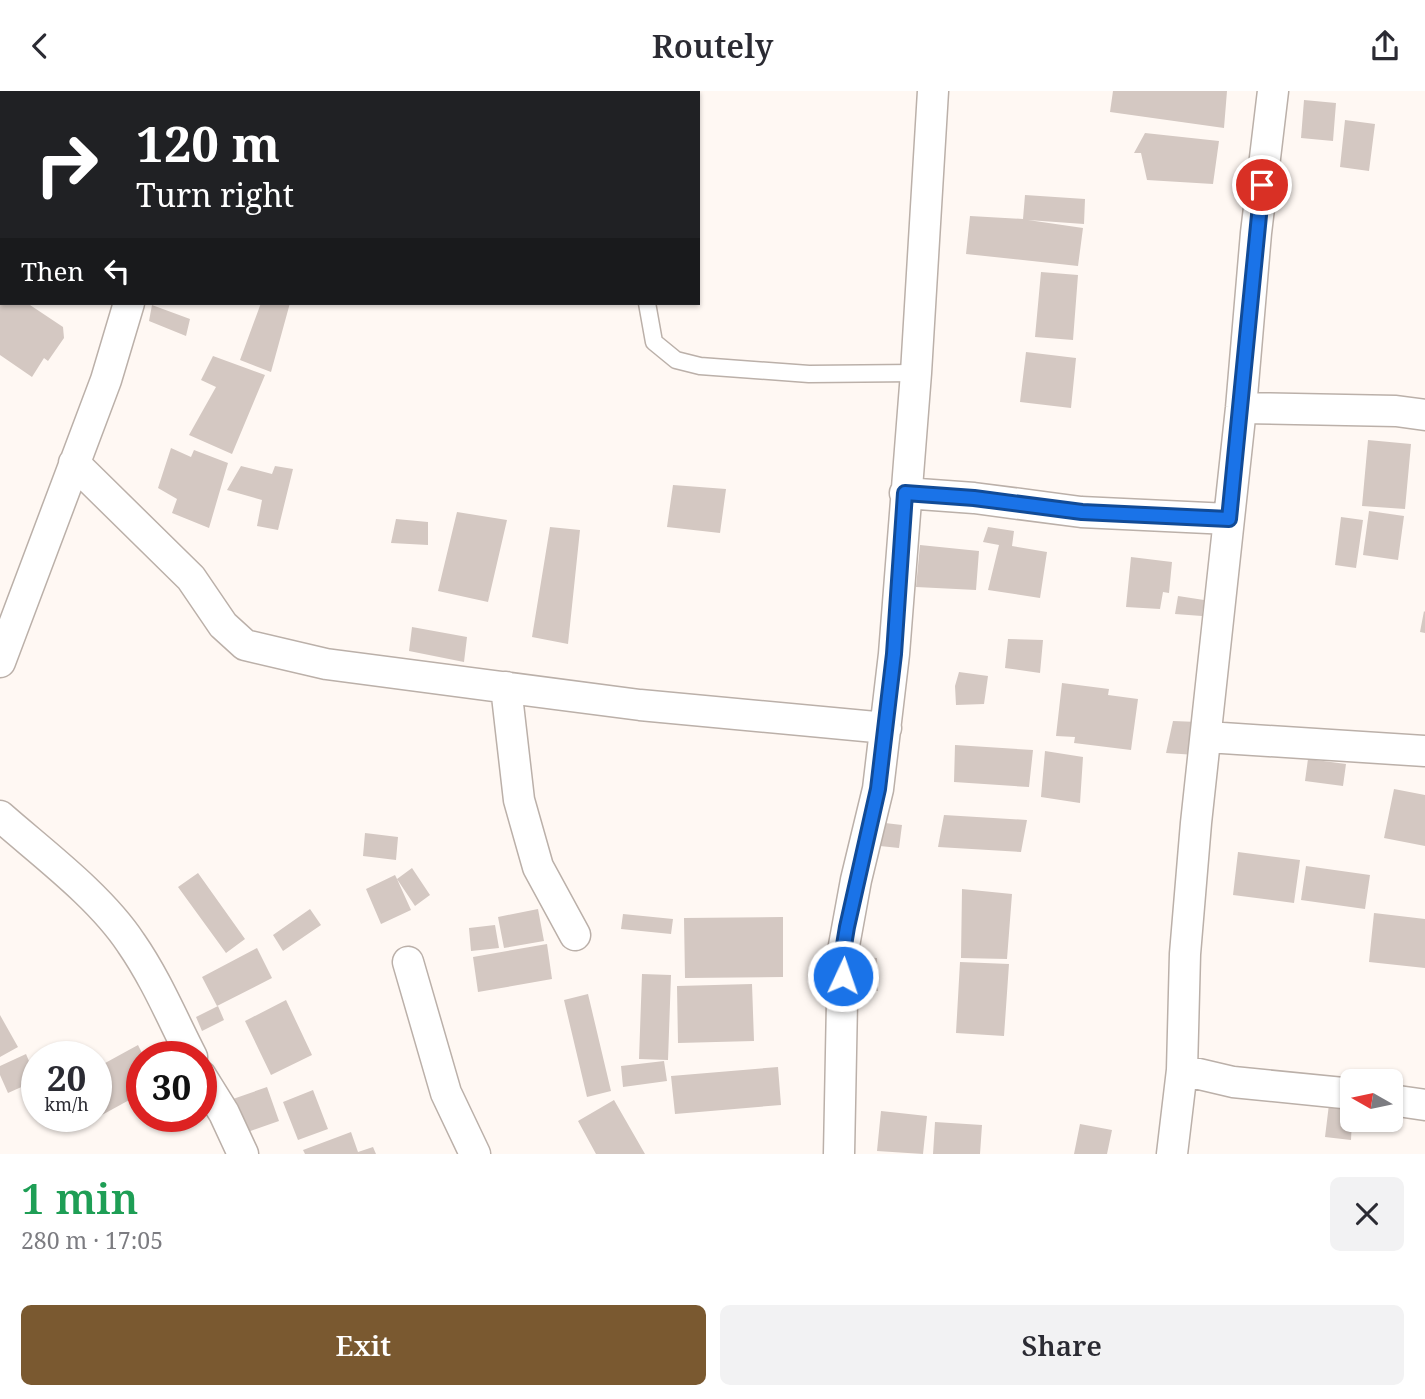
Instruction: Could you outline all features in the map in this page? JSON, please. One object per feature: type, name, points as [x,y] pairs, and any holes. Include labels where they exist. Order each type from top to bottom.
[{"type":"street","points":[[839,1154],[843,951],[856,880],[878,789],[894,654],[916,373],[933,91]]},
{"type":"street","points":[[1171,1154],[1182,1070],[1185,954],[1241,408],[1256,233],[1273,91]]},
{"type":"street","points":[[0,662],[106,380],[126,305]]},
{"type":"street","points":[[1241,408],[1396,411],[1425,415]]},
{"type":"street","points":[[74,463],[191,578],[223,625],[245,645],[326,664],[640,705],[886,728]]},
{"type":"street","points":[[905,493],[974,498],[1082,512],[1229,519]]},
{"type":"street","points":[[506,687],[519,800],[534,854],[538,867],[575,935]]},
{"type":"street","points":[[1207,737],[1425,751]]},
{"type":"street","points":[[0,815],[102,907],[131,941],[169,1006],[185,1041]]},
{"type":"street","points":[[408,962],[446,1093],[475,1154]]},
{"type":"street","points":[[1182,1070],[1233,1081],[1340,1093]]},
{"type":"street","points":[[217,1102],[243,1154]]},
{"type":"street","points":[[1404,1102],[1425,1105]]},
{"type":"lane","points":[[647,305],[654,342],[676,360],[699,366],[809,374],[916,373]]},
{"type":"building","points":[[1113,91],[1227,91],[1224,128],[1110,112]]},
{"type":"building","points":[[1304,100],[1336,103],[1333,141],[1301,138]]},
{"type":"building","points":[[1345,120],[1375,124],[1369,171],[1340,167]]},
{"type":"building","points":[[1145,133],[1219,141],[1213,184],[1147,180],[1141,153],[1134,153]]},
{"type":"building","points":[[1025,195],[1085,199],[1084,224],[1028,220],[1083,228],[1078,266],[966,254],[970,216],[1023,219]]},
{"type":"building","points":[[1041,272],[1078,275],[1073,340],[1035,337]]},
{"type":"building","points":[[0,305],[30,305],[63,327],[64,338],[48,361],[44,358],[32,377],[0,355]]},
{"type":"building","points":[[152,305],[190,319],[186,336],[149,321]]},
{"type":"building","points":[[260,305],[289,305],[271,372],[240,360]]},
{"type":"building","points":[[1026,352],[1076,358],[1071,408],[1020,402]]},
{"type":"building","points":[[213,356],[265,375],[232,454],[189,435],[216,387],[201,380]]},
{"type":"building","points":[[1368,440],[1411,444],[1405,509],[1362,506]]},
{"type":"building","points":[[171,448],[191,457],[194,450],[228,463],[209,528],[172,513],[177,499],[158,488]]},
{"type":"building","points":[[241,466],[272,474],[275,466],[293,469],[278,530],[257,526],[262,500],[227,490]]},
{"type":"building","points":[[673,485],[726,489],[720,533],[667,527]]},
{"type":"building","points":[[1369,511],[1404,516],[1398,560],[1363,555]]},
{"type":"building","points":[[457,512],[507,520],[488,602],[438,591]]},
{"type":"building","points":[[1341,517],[1363,520],[1356,568],[1335,565]]},
{"type":"building","points":[[396,519],[428,522],[428,545],[391,543]]},
{"type":"building","points":[[550,527],[580,530],[568,644],[532,637]]},
{"type":"building","points":[[988,527],[1014,531],[1012,546],[1047,552],[1040,598],[988,590],[999,545],[983,542]]},
{"type":"building","points":[[920,545],[979,551],[976,590],[916,587]]},
{"type":"building","points":[[1131,557],[1172,562],[1169,593],[1163,592],[1160,609],[1126,607]]},
{"type":"building","points":[[1178,596],[1204,600],[1202,616],[1175,614]]},
{"type":"building","points":[[1425,612],[1425,633],[1420,632]]},
{"type":"building","points":[[412,627],[467,637],[464,662],[409,651]]},
{"type":"building","points":[[1008,639],[1043,640],[1040,673],[1005,668]]},
{"type":"building","points":[[959,672],[988,676],[984,704],[956,705],[955,686]]},
{"type":"building","points":[[1062,683],[1109,689],[1108,695],[1138,699],[1131,750],[1074,743],[1075,737],[1056,736]]},
{"type":"building","points":[[1173,721],[1198,722],[1196,755],[1166,753]]},
{"type":"building","points":[[955,745],[1033,750],[1029,787],[954,782]]},
{"type":"building","points":[[1045,751],[1083,757],[1080,803],[1041,797]]},
{"type":"building","points":[[1308,759],[1346,764],[1343,786],[1305,781]]},
{"type":"building","points":[[1394,789],[1425,795],[1425,846],[1384,838]]},
{"type":"building","points":[[944,815],[1027,820],[1021,852],[938,847]]},
{"type":"building","points":[[885,823],[902,825],[899,848],[880,846]]},
{"type":"building","points":[[365,833],[398,837],[396,860],[363,856]]},
{"type":"building","points":[[1238,852],[1300,860],[1294,903],[1233,895]]},
{"type":"building","points":[[1306,866],[1370,875],[1365,909],[1301,900]]},
{"type":"building","points":[[412,868],[430,895],[415,906],[397,879]]},
{"type":"building","points":[[198,873],[245,939],[226,953],[178,887]]},
{"type":"building","points":[[395,875],[411,910],[381,924],[366,889]]},
{"type":"building","points":[[962,889],[1012,894],[1007,959],[961,958]]},
{"type":"building","points":[[310,909],[321,925],[283,951],[273,935]]},
{"type":"building","points":[[538,909],[544,941],[504,948],[498,917]]},
{"type":"building","points":[[1374,913],[1425,919],[1425,968],[1369,962]]},
{"type":"building","points":[[623,914],[673,919],[671,934],[621,929]]},
{"type":"building","points":[[783,917],[783,977],[685,978],[684,918]]},
{"type":"building","points":[[495,925],[499,948],[471,951],[469,928]]},
{"type":"building","points":[[547,944],[552,979],[478,992],[473,957]]},
{"type":"building","points":[[257,948],[272,978],[217,1006],[202,977]]},
{"type":"building","points":[[854,956],[877,958],[878,991],[852,991]]},
{"type":"building","points":[[960,962],[1009,964],[1004,1036],[956,1033]]},
{"type":"building","points":[[642,974],[671,975],[668,1060],[639,1059]]},
{"type":"building","points":[[752,984],[754,1041],[678,1043],[677,986]]},
{"type":"building","points":[[588,994],[611,1091],[587,1097],[564,1000]]},
{"type":"building","points":[[286,1000],[312,1055],[271,1075],[245,1021]]},
{"type":"building","points":[[218,1006],[224,1020],[202,1031],[196,1017]]},
{"type":"building","points":[[0,1015],[18,1047],[0,1057]]},
{"type":"building","points":[[126,1052],[126,1102],[112,1109],[112,1059]]},
{"type":"building","points":[[21,1056],[21,1087],[8,1093],[0,1075],[0,1066]]},
{"type":"building","points":[[664,1061],[667,1081],[623,1087],[621,1066]]},
{"type":"building","points":[[778,1067],[781,1105],[675,1114],[671,1076]]},
{"type":"building","points":[[267,1087],[279,1121],[245,1133],[233,1099]]},
{"type":"building","points":[[313,1090],[328,1129],[298,1140],[283,1102]]},
{"type":"building","points":[[1330,1096],[1340,1097],[1340,1132],[1351,1132],[1351,1140],[1325,1137]]},
{"type":"building","points":[[614,1100],[645,1154],[596,1154],[578,1121]]},
{"type":"building","points":[[881,1111],[927,1116],[923,1154],[877,1151]]},
{"type":"building","points":[[935,1122],[982,1125],[980,1154],[933,1154]]},
{"type":"building","points":[[1080,1124],[1112,1130],[1107,1154],[1074,1154]]},
{"type":"building","points":[[351,1132],[358,1152],[373,1147],[376,1154],[305,1154],[303,1150]]},
{"type":"route","points":[[843,976],[847,927],[878,789],[894,654],[905,493],[974,498],[1082,512],[1229,519],[1262,185]]}]
